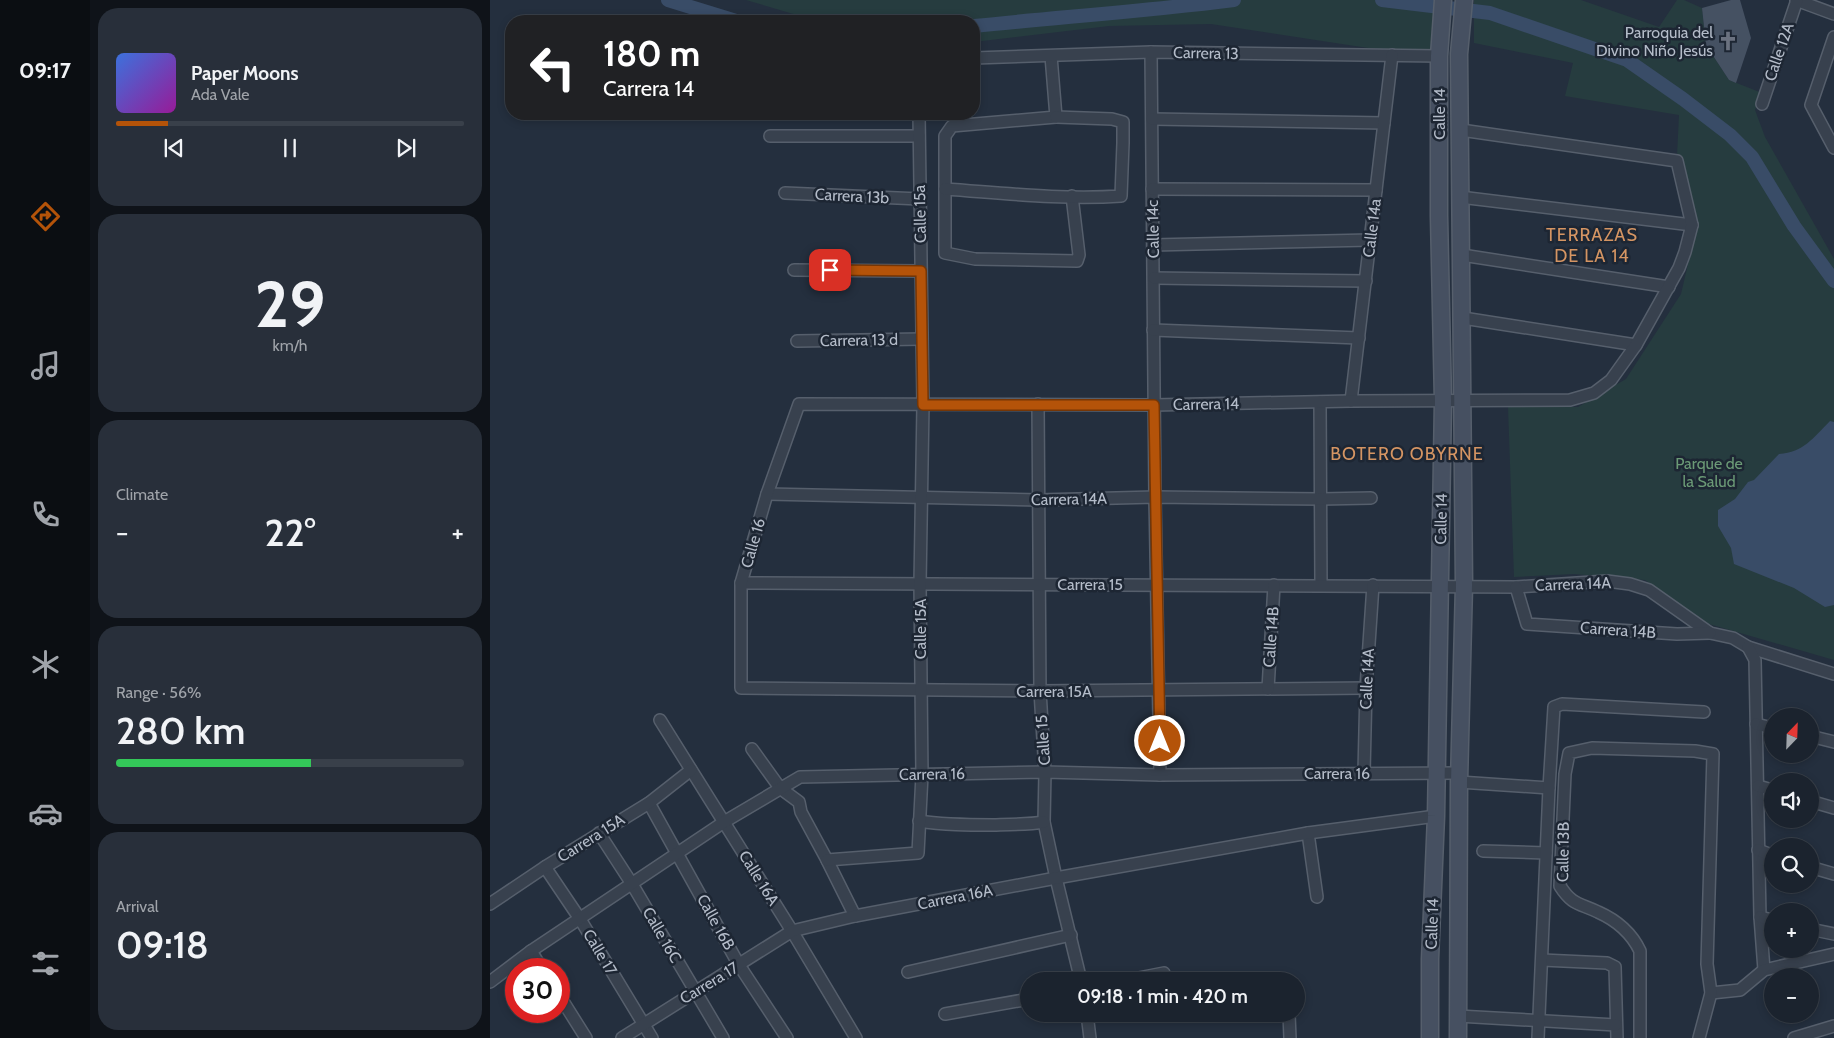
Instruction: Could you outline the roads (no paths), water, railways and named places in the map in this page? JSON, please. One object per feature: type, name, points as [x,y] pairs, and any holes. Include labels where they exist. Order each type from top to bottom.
[{"type":"main road","name":"Calle 14","points":[[1430,1038],[1430,959],[1436,816],[1443,401],[1439,216],[1439,56],[1443,0]]},
{"type":"main road","name":"Calle 14","points":[[1458,1038],[1459,778],[1464,586],[1460,54],[1464,0]]},
{"type":"street","points":[[1796,0],[1834,14]]},
{"type":"street","name":"Calle 12A","points":[[1762,104],[1796,0]]},
{"type":"street","points":[[1834,37],[1831,58],[1811,105],[1834,148]]},
{"type":"street","name":"Carrera 13","points":[[980,58],[1151,52],[1439,56]]},
{"type":"street","name":"Calle 14c","points":[[1151,52],[1154,405]]},
{"type":"street","name":"Calle 14a","points":[[1352,401],[1392,55]]},
{"type":"street","points":[[1051,56],[1056,117]]},
{"type":"street","points":[[945,189],[1072,196],[1121,196],[1124,143],[1122,122],[1112,118],[1056,117],[952,126],[945,136],[945,189],[945,253],[975,259],[1076,261],[1079,255],[1072,196]]},
{"type":"street","points":[[1152,119],[1384,123]]},
{"type":"street","name":"Calle 15a","points":[[919,120],[923,405]]},
{"type":"street","points":[[1460,197],[1692,226],[1677,161],[1461,130]]},
{"type":"street","points":[[770,136],[919,136]]},
{"type":"street","points":[[1152,189],[1376,190]]},
{"type":"street","name":"Carrera 13b","points":[[785,192],[920,199]]},
{"type":"street","name":"Carrera 14","points":[[799,404],[1154,405],[1352,401],[1570,400],[1594,393],[1611,380],[1636,345],[1669,287],[1685,252],[1692,226]]},
{"type":"street","points":[[1153,245],[1370,240]]},
{"type":"street","points":[[1462,255],[1669,287]]},
{"type":"street","points":[[794,270],[921,271]]},
{"type":"street","points":[[1154,278],[1366,281]]},
{"type":"street","points":[[1463,318],[1636,345]]},
{"type":"street","points":[[1153,330],[1359,338]]},
{"type":"street","name":"Carrera 13 d","points":[[797,341],[922,339]]},
{"type":"street","points":[[1320,402],[1321,585]]},
{"type":"street","name":"Calle 16","points":[[741,688],[741,583],[767,494],[799,404]]},
{"type":"street","name":"Calle 15","points":[[1038,404],[1040,691],[1045,772],[1044,822],[1079,972]]},
{"type":"street","name":"Calle 15A","points":[[827,860],[918,854],[922,775],[920,584],[923,405]]},
{"type":"street","points":[[1154,405],[1160,774]]},
{"type":"street","name":"Carrera 14A","points":[[767,494],[1039,500],[1155,497],[1371,498]]},
{"type":"street","name":"Carrera 14A","points":[[1440,586],[1516,587],[1607,581],[1630,584],[1649,590],[1710,633],[1733,638],[1748,647],[1834,674]]},
{"type":"street","name":"Carrera 15","points":[[741,583],[1440,586]]},
{"type":"street","name":"Calle 14B","points":[[1268,689],[1274,585]]},
{"type":"street","name":"Calle 14A","points":[[1364,772],[1366,688],[1372,585]]},
{"type":"street","name":"Carrera 14B","points":[[1516,587],[1527,624],[1677,634],[1710,633]]},
{"type":"street","points":[[1677,634],[1683,614]]},
{"type":"street","points":[[1699,1038],[1711,994],[1740,990],[1764,970],[1758,850],[1755,660],[1748,647]]},
{"type":"street","name":"Carrera 15A","points":[[741,688],[1040,691],[1366,688]]},
{"type":"street","points":[[1538,1038],[1548,788],[1554,707],[1562,704],[1704,712]]},
{"type":"street","name":"Calle 16A","points":[[660,720],[792,931],[856,1038]]},
{"type":"street","points":[[1756,724],[1764,726]]},
{"type":"street","points":[[1819,738],[1834,742]]},
{"type":"street","name":"Calle 13B","points":[[1640,1038],[1640,951],[1635,941],[1617,922],[1596,911],[1576,904],[1567,898],[1560,886],[1565,774],[1569,754],[1592,748],[1695,751],[1713,754],[1707,964],[1711,994]]},
{"type":"street","points":[[752,749],[780,788],[799,802],[800,812],[855,916]]},
{"type":"street","name":"Carrera 15A","points":[[490,904],[545,867],[649,803],[691,770]]},
{"type":"street","name":"Carrera 16","points":[[490,982],[531,951],[724,822],[800,777],[1045,772],[1160,774],[1436,772],[1459,778],[1548,788]]},
{"type":"street","points":[[1758,786],[1764,788]]},
{"type":"street","name":"Calle 16B","points":[[649,803],[739,965],[787,1038]]},
{"type":"street","points":[[1819,804],[1834,808]]},
{"type":"street","name":"Carrera 16A","points":[[855,916],[1056,878],[1308,834],[1436,816]]},
{"type":"street","points":[[919,821],[959,825],[1031,824],[1044,822]]},
{"type":"street","name":"Calle 16C","points":[[599,833],[632,884],[723,1038]]},
{"type":"street","points":[[1308,834],[1317,897]]},
{"type":"street","points":[[1758,850],[1764,852]]},
{"type":"street","points":[[1483,851],[1546,853]]},
{"type":"street","name":"Calle 17","points":[[545,867],[580,919],[652,1038]]},
{"type":"street","points":[[1819,870],[1834,874]]},
{"type":"street","name":"Carrera 17","points":[[622,1038],[792,931],[855,916]]},
{"type":"street","points":[[1760,917],[1764,918]]},
{"type":"street","points":[[1819,931],[1834,934]]},
{"type":"street","points":[[908,972],[1071,935]]},
{"type":"street","points":[[531,951],[535,958]]},
{"type":"street","points":[[1773,968],[1834,954]]},
{"type":"street","points":[[1542,960],[1607,963],[1615,967],[1616,1038]]},
{"type":"street","points":[[945,1014],[1020,1001]]},
{"type":"street","points":[[570,1013],[586,1038]]},
{"type":"street","points":[[1458,1016],[1616,1025]]},
{"type":"street","points":[[1088,1022],[1090,1038]]},
{"type":"street","points":[[1289,1022],[1290,1038]]},
{"type":"street","points":[[1794,1038],[1834,1026]]},
{"type":"water","points":[[1830,421],[1834,422],[1834,605],[1825,607],[1794,588],[1734,564],[1731,548],[1718,526],[1718,510],[1735,499],[1748,482],[1754,480],[1779,454],[1788,453],[1802,447]]},
{"type":"waterway","points":[[668,0],[717,15]]},
{"type":"waterway","points":[[980,25],[1234,0]]},
{"type":"waterway","points":[[1382,0],[1490,13],[1627,60],[1730,135],[1752,157],[1794,226],[1834,281]]},
{"type":"place","name":"Parroquia del Divino Niño Jesús","points":[[1728,41]]},
{"type":"district","name":"TERRAZAS DE LA 14","points":[[1592,245]]},
{"type":"district","name":"BOTERO OBYRNE","points":[[1407,454]]},
{"type":"park label","name":"Parque de la Salud","points":[[1709,472]]}]
